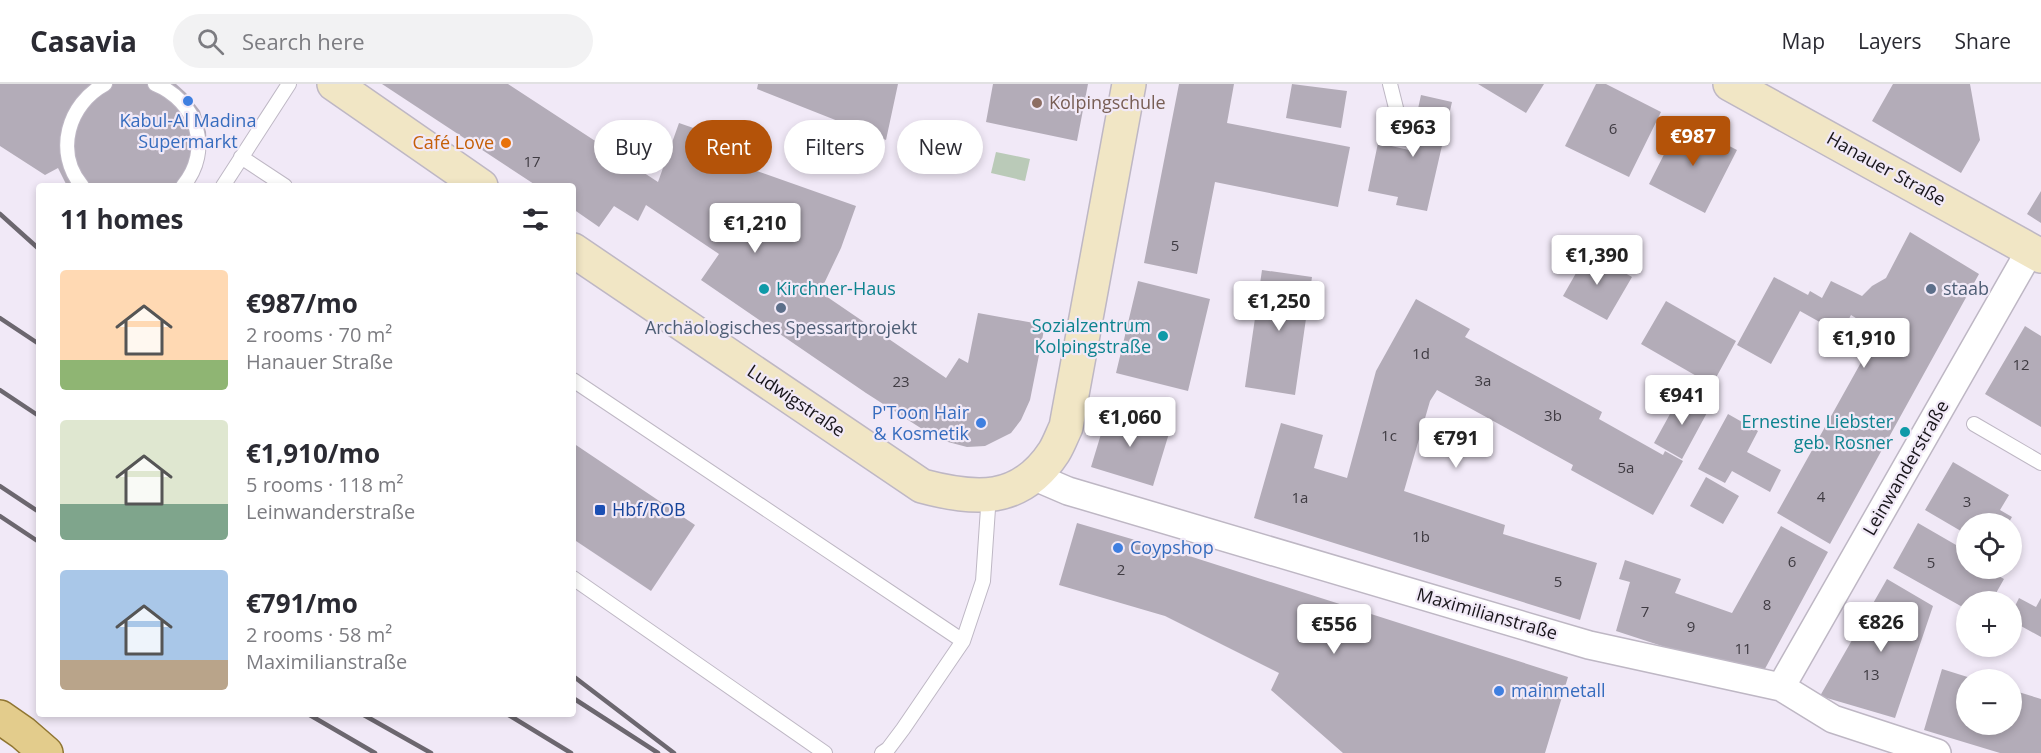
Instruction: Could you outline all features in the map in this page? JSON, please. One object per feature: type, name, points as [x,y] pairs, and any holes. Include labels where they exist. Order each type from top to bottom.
[{"type":"main road","points":[[0,717],[46,753]]},
{"type":"street","points":[[334,84],[477,183]]},
{"type":"street","name":"Ludwigstraße","points":[[576,252],[922,486],[955,495],[1008,492],[1022,486],[1034,476],[1054,452],[1066,427],[1129,84]]},
{"type":"street","name":"Hanauer Straße","points":[[1734,85],[2036,252]]},
{"type":"street","name":"Leinwanderstraße","points":[[1781,687],[2036,252]]},
{"type":"street","name":"Maximilianstraße","points":[[1034,476],[1068,491],[1588,645],[1781,687],[1833,720],[1937,753]]},
{"type":"lane","points":[[80,183],[72,170],[67,147],[70,124],[82,102],[105,84]]},
{"type":"lane","points":[[155,84],[169,90],[181,100],[193,118],[199,150],[192,173],[185,183]]},
{"type":"lane","points":[[224,183],[289,84]]},
{"type":"lane","points":[[1390,84],[1396,108]]},
{"type":"lane","points":[[241,157],[280,183]]},
{"type":"lane","points":[[576,382],[963,641]]},
{"type":"lane","points":[[1974,424],[2041,463]]},
{"type":"lane","points":[[882,753],[888,750],[963,641],[983,581],[989,494]]},
{"type":"lane","points":[[576,580],[825,753]]},
{"type":"green space","points":[[996,152],[1030,159],[1025,181],[991,173]]},
{"type":"building","points":[[0,84],[176,84],[200,111],[207,146],[202,168],[192,183],[66,183],[58,168],[45,175],[0,146]]},
{"type":"building","points":[[382,84],[508,84],[594,140],[594,174],[646,174],[658,182],[661,174],[673,174],[673,140],[679,123],[685,125],[685,174],[765,174],[856,206],[841,248],[820,292],[946,378],[959,358],[968,363],[978,313],[1045,325],[1030,400],[1021,420],[1011,433],[985,446],[967,447],[930,434],[701,280],[719,254],[646,205],[638,221],[614,206],[599,227],[576,211],[576,183],[532,183]]},
{"type":"building","points":[[758,84],[898,84],[886,140],[885,120],[835,120],[757,89]]},
{"type":"building","name":"Kolpingschule","points":[[993,84],[1088,84],[1077,141],[986,122]]},
{"type":"building","points":[[1179,84],[1234,84],[1227,123],[1350,147],[1338,207],[1215,182],[1197,274],[1144,263]]},
{"type":"building","points":[[1292,84],[1347,91],[1341,128],[1286,118]]},
{"type":"building","points":[[1478,84],[1544,84],[1526,113]]},
{"type":"building","points":[[1596,84],[1606,84],[1661,112],[1629,177],[1565,146]]},
{"type":"building","points":[[1893,84],[1970,84],[1980,140],[1961,173],[1872,121]]},
{"type":"building","points":[[1421,95],[1452,102],[1427,211],[1396,205],[1398,197],[1368,191],[1378,143],[1409,150]]},
{"type":"building","points":[[1681,121],[1737,150],[1705,213],[1649,184]]},
{"type":"building","points":[[2041,191],[2041,223],[2027,214]]},
{"type":"building","points":[[1910,232],[1979,274],[1830,544],[1777,513],[1878,332],[1851,315],[1841,334],[1800,311],[1771,364],[1737,345],[1774,277],[1808,295],[1810,291],[1822,298],[1831,281],[1862,296],[1872,286],[1886,278]]},
{"type":"building","points":[[1588,252],[1632,277],[1607,320],[1563,296]]},
{"type":"building","points":[[1262,270],[1312,277],[1295,395],[1245,387]]},
{"type":"building","name":"Sozialzentrum Kolpingstraße","points":[[1138,281],[1210,299],[1188,391],[1116,373]]},
{"type":"building","points":[[1416,299],[1470,329],[1465,337],[1602,412],[1599,419],[1663,455],[1665,451],[1683,461],[1653,515],[1571,470],[1573,465],[1437,390],[1430,401],[1404,491],[1505,525],[1503,534],[1597,563],[1580,620],[1254,518],[1281,423],[1323,435],[1314,468],[1347,478],[1376,371]]},
{"type":"building","points":[[1666,301],[1736,341],[1712,385],[1641,344]]},
{"type":"building","points":[[2025,326],[2041,336],[2041,427],[1985,394]]},
{"type":"building","points":[[1681,394],[1709,409],[1682,459],[1654,443]]},
{"type":"building","points":[[1108,411],[1170,430],[1153,486],[1091,467]]},
{"type":"building","points":[[1728,414],[1758,431],[1747,452],[1781,470],[1770,492],[1732,471],[1725,483],[1698,469]]},
{"type":"building","points":[[576,445],[695,525],[651,591],[576,541]]},
{"type":"building","points":[[1953,462],[2009,495],[2000,510],[2005,513],[1956,513],[1956,528],[1925,510]]},
{"type":"building","points":[[1706,477],[1739,496],[1723,524],[1690,506]]},
{"type":"building","points":[[1077,523],[1183,554],[1568,677],[1545,753],[1343,753],[1271,690],[1279,673],[1165,616],[1059,585]]},
{"type":"building","points":[[1918,523],[1956,545],[1956,579],[2004,579],[1997,591],[1956,591],[1956,603],[1893,568]]},
{"type":"building","points":[[1781,526],[1828,552],[1760,678],[1616,631],[1630,582],[1619,579],[1625,560],[1681,579],[1675,593],[1732,613]]},
{"type":"building","points":[[1887,579],[1933,606],[1895,718],[1820,696]]},
{"type":"building","points":[[2041,598],[2041,637],[2022,627],[2022,600],[2036,607]]},
{"type":"building","points":[[1942,669],[1956,673],[1956,735],[2022,735],[2022,693],[2041,699],[2041,753],[2000,753],[1924,730]]},
{"type":"railway","points":[[0,214],[36,246]]},
{"type":"railway","points":[[0,318],[36,342]]},
{"type":"railway","points":[[0,390],[36,414]]},
{"type":"railway","points":[[0,486],[36,510]]},
{"type":"railway","points":[[0,516],[36,540]]},
{"type":"railway","points":[[576,678],[674,753]]},
{"type":"railway","points":[[576,700],[658,753]]},
{"type":"railway","points":[[313,717],[375,753]]},
{"type":"railway","points":[[367,717],[431,753]]},
{"type":"railway","points":[[512,717],[571,753]]},
{"type":"place","name":"Kabul-Al Madina Supermarkt","points":[[188,101]]},
{"type":"place","name":"Kolpingschule","points":[[1037,103]]},
{"type":"place","name":"Café Love","points":[[506,143]]},
{"type":"place","name":"Kirchner-Haus","points":[[764,289]]},
{"type":"place","name":"staab","points":[[1931,289]]},
{"type":"place","name":"Archäologisches Spessartprojekt","points":[[781,308]]},
{"type":"place","name":"Sozialzentrum Kolpingstraße","points":[[1163,336]]},
{"type":"place","name":"P'Toon Hair & Kosmetik","points":[[981,423]]},
{"type":"place","name":"Ernestine Liebster geb. Rosner","points":[[1905,432]]},
{"type":"place","name":"Hbf/ROB","points":[[600,510]]},
{"type":"place","name":"Coypshop","points":[[1118,548]]},
{"type":"place","name":"mainmetall","points":[[1499,691]]}]
